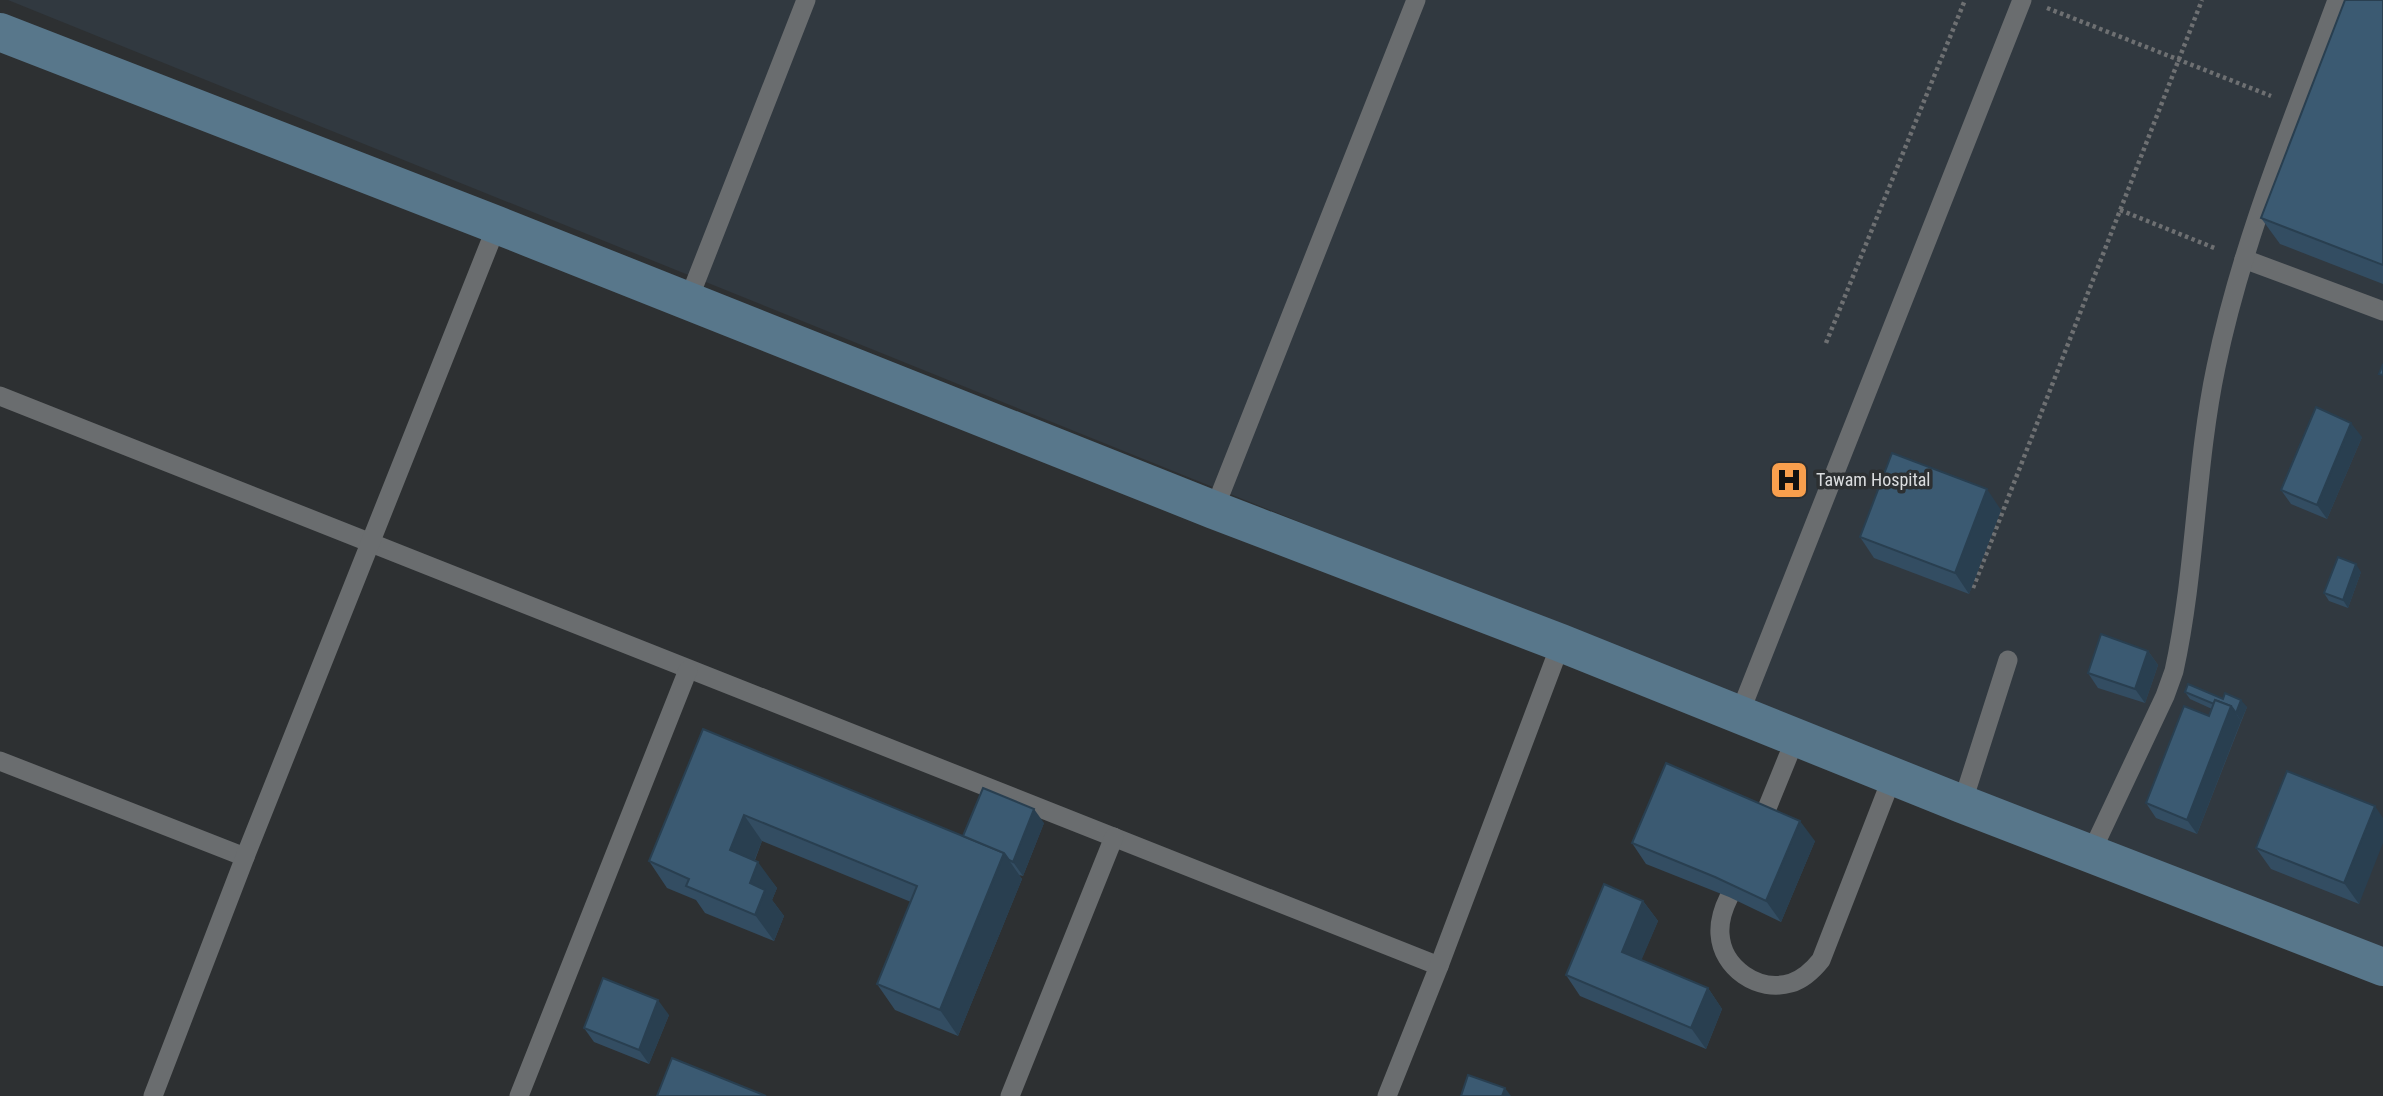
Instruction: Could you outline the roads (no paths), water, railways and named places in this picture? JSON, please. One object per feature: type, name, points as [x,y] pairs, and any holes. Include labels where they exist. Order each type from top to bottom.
[{"type":"street","points":[[0,32],[2383,967]]},
{"type":"lane","points":[[688,300],[806,0]]},
{"type":"lane","points":[[1214,510],[1416,0]]},
{"type":"lane","points":[[2091,853],[2165,696],[2174,671],[2215,370],[2244,259],[2337,0]]},
{"type":"lane","points":[[1739,716],[2030,3]]},
{"type":"lane","points":[[153,1096],[497,225]]},
{"type":"lane","points":[[2244,259],[2383,312]]},
{"type":"lane","points":[[0,396],[1439,966]]},
{"type":"lane","points":[[1387,1096],[1562,643]]},
{"type":"lane","points":[[1962,804],[2008,660]]},
{"type":"lane","points":[[519,1096],[688,670]]},
{"type":"lane","points":[[1763,818],[1797,737]]},
{"type":"lane","points":[[0,761],[245,858]]},
{"type":"lane","points":[[1729,897],[1721,915],[1720,935],[1724,953],[1736,970],[1752,980],[1771,985],[1791,983],[1808,975],[1821,960],[1893,775]]},
{"type":"lane","points":[[1010,1096],[1114,837]]},
{"type":"place","name":"Tawam Hospital","points":[[1789,480]]}]
